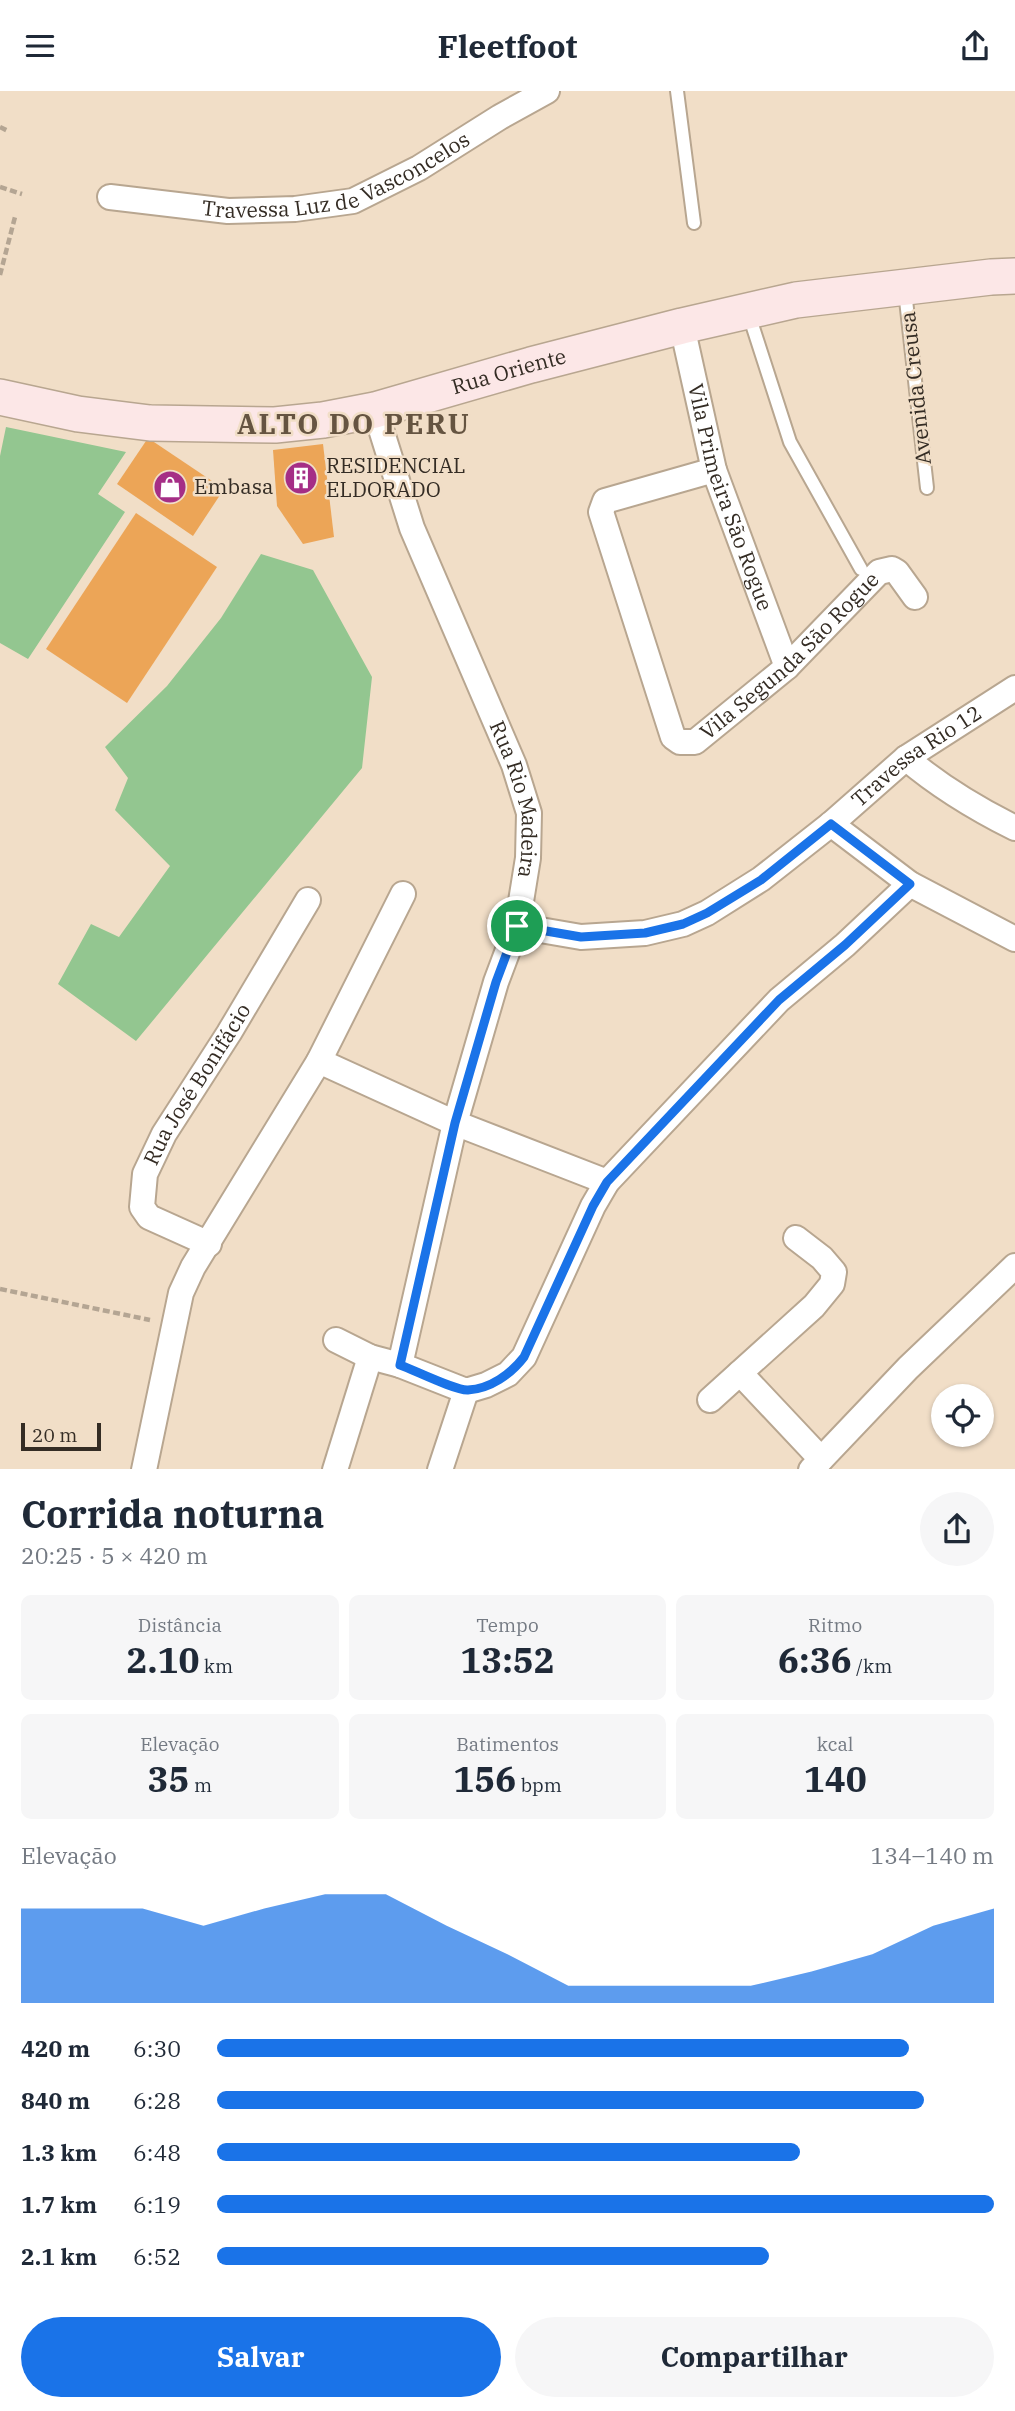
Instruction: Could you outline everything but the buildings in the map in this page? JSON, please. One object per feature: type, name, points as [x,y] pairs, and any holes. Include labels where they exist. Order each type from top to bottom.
[{"type":"street","name":"Travessa Luz de Vasconcelos","points":[[110,197],[229,211],[295,209],[352,201],[419,168],[547,91]]},
{"type":"street","name":"Rua Oriente","points":[[0,397],[90,416],[149,423],[218,425],[299,422],[374,411],[531,365],[796,300],[1015,276]]},
{"type":"street","name":"Vila Primeira São Rogue","points":[[682,326],[714,470],[787,667]]},
{"type":"street","name":"Rua Rio Madeira","points":[[374,411],[412,528],[514,765],[529,813],[528,858],[517,926],[496,982],[455,1123],[400,1365]]},
{"type":"street","name":"Vila Segunda São Rogue","points":[[714,470],[605,501],[601,505],[673,737],[680,742],[695,742],[787,667],[879,572],[892,569],[897,572],[915,597]]},
{"type":"street","name":"Travessa Rio 12","points":[[517,926],[581,937],[645,933],[683,924],[707,913],[761,880],[831,824],[906,758],[1015,688]]},
{"type":"street","points":[[906,758],[933,782],[961,800],[1015,828]]},
{"type":"street","points":[[831,824],[910,884],[1015,939]]},
{"type":"street","points":[[336,1340],[370,1356],[466,1391],[508,1374],[524,1357],[593,1206],[607,1182],[779,1000],[845,945],[910,884]]},
{"type":"street","points":[[144,1469],[181,1293],[192,1267],[209,1244],[319,1061],[403,894]]},
{"type":"street","name":"Rua José Bonifácio","points":[[209,1244],[149,1217],[142,1206],[145,1174],[164,1134],[229,1033],[308,900]]},
{"type":"street","points":[[319,1061],[455,1123],[607,1182]]},
{"type":"street","points":[[710,1400],[814,1306],[832,1284],[834,1272],[822,1258],[796,1238]]},
{"type":"street","points":[[740,1373],[816,1464],[908,1368],[1015,1266]]},
{"type":"street","points":[[335,1469],[370,1356]]},
{"type":"street","points":[[440,1469],[466,1391]]},
{"type":"lane","points":[[677,91],[694,223]]},
{"type":"lane","name":"Avenida Creusa","points":[[904,287],[927,488]]},
{"type":"lane","points":[[748,311],[790,442],[861,569]]},
{"type":"path","points":[[0,127],[8,131]]},
{"type":"path","points":[[0,187],[22,194]]},
{"type":"path","points":[[0,275],[16,217]]},
{"type":"path","points":[[0,1289],[174,1324]]},
{"type":"green space","points":[[6,427],[126,452],[98,494],[125,512],[28,659],[0,643],[0,456]]},
{"type":"green space","points":[[261,554],[313,570],[372,677],[362,768],[136,1041],[58,984],[91,924],[119,937],[170,866],[115,810],[128,778],[105,747],[167,686],[221,618]]},
{"type":"place","name":"RESIDENCIAL ELDORADO","points":[[301,478]]},
{"type":"place","name":"Embasa","points":[[170,487]]},
{"type":"district","name":"ALTO DO PERU","points":[[354,424]]},
{"type":"route","points":[[831,824],[910,884],[845,945],[779,1000],[607,1182],[593,1206],[524,1357],[508,1374],[466,1391],[400,1365],[455,1123],[496,982],[517,926],[581,937],[645,933],[683,924],[707,913],[761,880],[831,824]]}]
